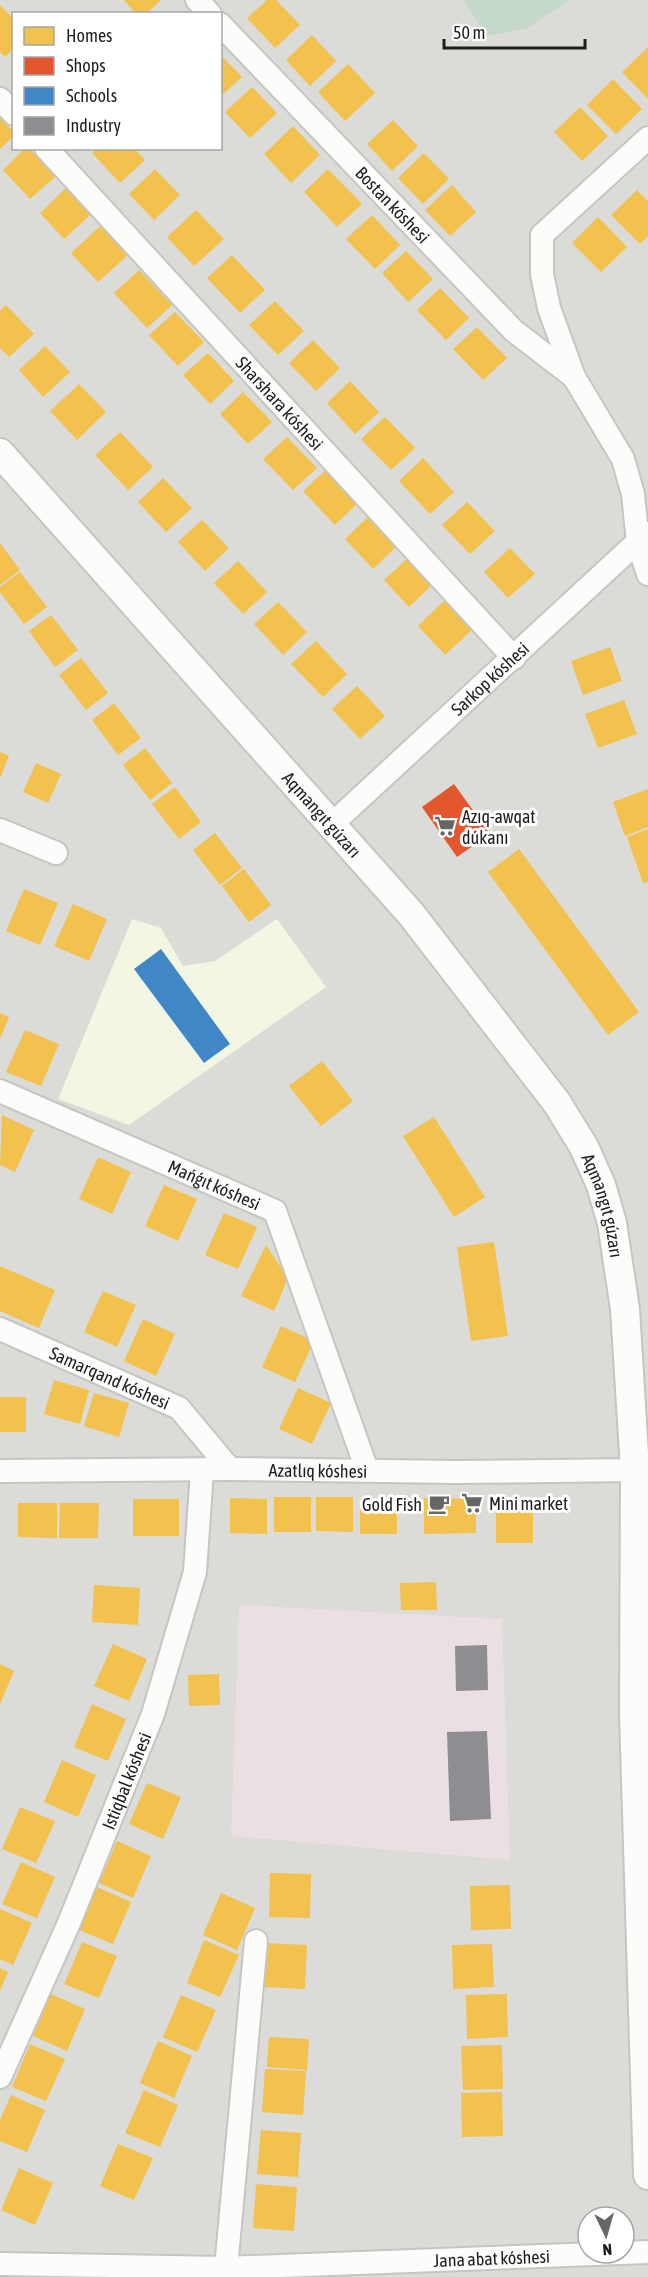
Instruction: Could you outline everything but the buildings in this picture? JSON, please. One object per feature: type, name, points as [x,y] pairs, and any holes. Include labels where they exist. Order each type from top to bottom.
[{"type":"street","points":[[197,0],[208,12]]},
{"type":"street","name":"Bostan kóshesi","points":[[222,26],[514,331],[574,377]]},
{"type":"street","points":[[0,99],[12,112]]},
{"type":"street","points":[[648,138],[542,235],[542,274],[549,308],[574,377],[623,459],[645,538],[648,574]]},
{"type":"street","name":"Sharshara kóshesi","points":[[48,150],[514,658]]},
{"type":"street","name":"Aqmangıt gúzarı","points":[[0,453],[418,923],[557,1102],[584,1147],[601,1185],[612,1223],[642,1471],[634,1713],[648,2175]]},
{"type":"street","name":"Sarkop kóshesi","points":[[331,825],[645,538]]},
{"type":"street","points":[[0,830],[56,853]]},
{"type":"street","name":"Mańǵıt kóshesi","points":[[0,1091],[275,1211],[367,1470]]},
{"type":"street","name":"Samarqand kóshesi","points":[[0,1329],[179,1408],[230,1469]]},
{"type":"street","name":"Azatlıq kóshesi","points":[[0,1471],[230,1469],[456,1472],[642,1471]]},
{"type":"street","name":"Istiqbal kóshesi","points":[[0,2077],[69,1923],[153,1714],[195,1572],[202,1470]]},
{"type":"street","points":[[226,2268],[256,1941]]},
{"type":"street","name":"Jana abat kóshesi","points":[[0,2264],[226,2268],[648,2252]]},
{"type":"shaded area","points":[[0,0],[648,0],[648,2277],[0,2277]]},
{"type":"shaded area","points":[[463,0],[569,0],[527,28],[488,36]]},
{"type":"shaded area","points":[[132,919],[161,928],[183,966],[215,961],[277,919],[326,987],[129,1125],[58,1099]]},
{"type":"shaded area","points":[[239,1605],[502,1619],[510,1860],[231,1836]]},
{"type":"place","name":"Azıq-awqat dúkanı","points":[[445,826]]},
{"type":"place","name":"Mini market","points":[[472,1503]]},
{"type":"place","name":"Gold Fish","points":[[439,1504]]}]
